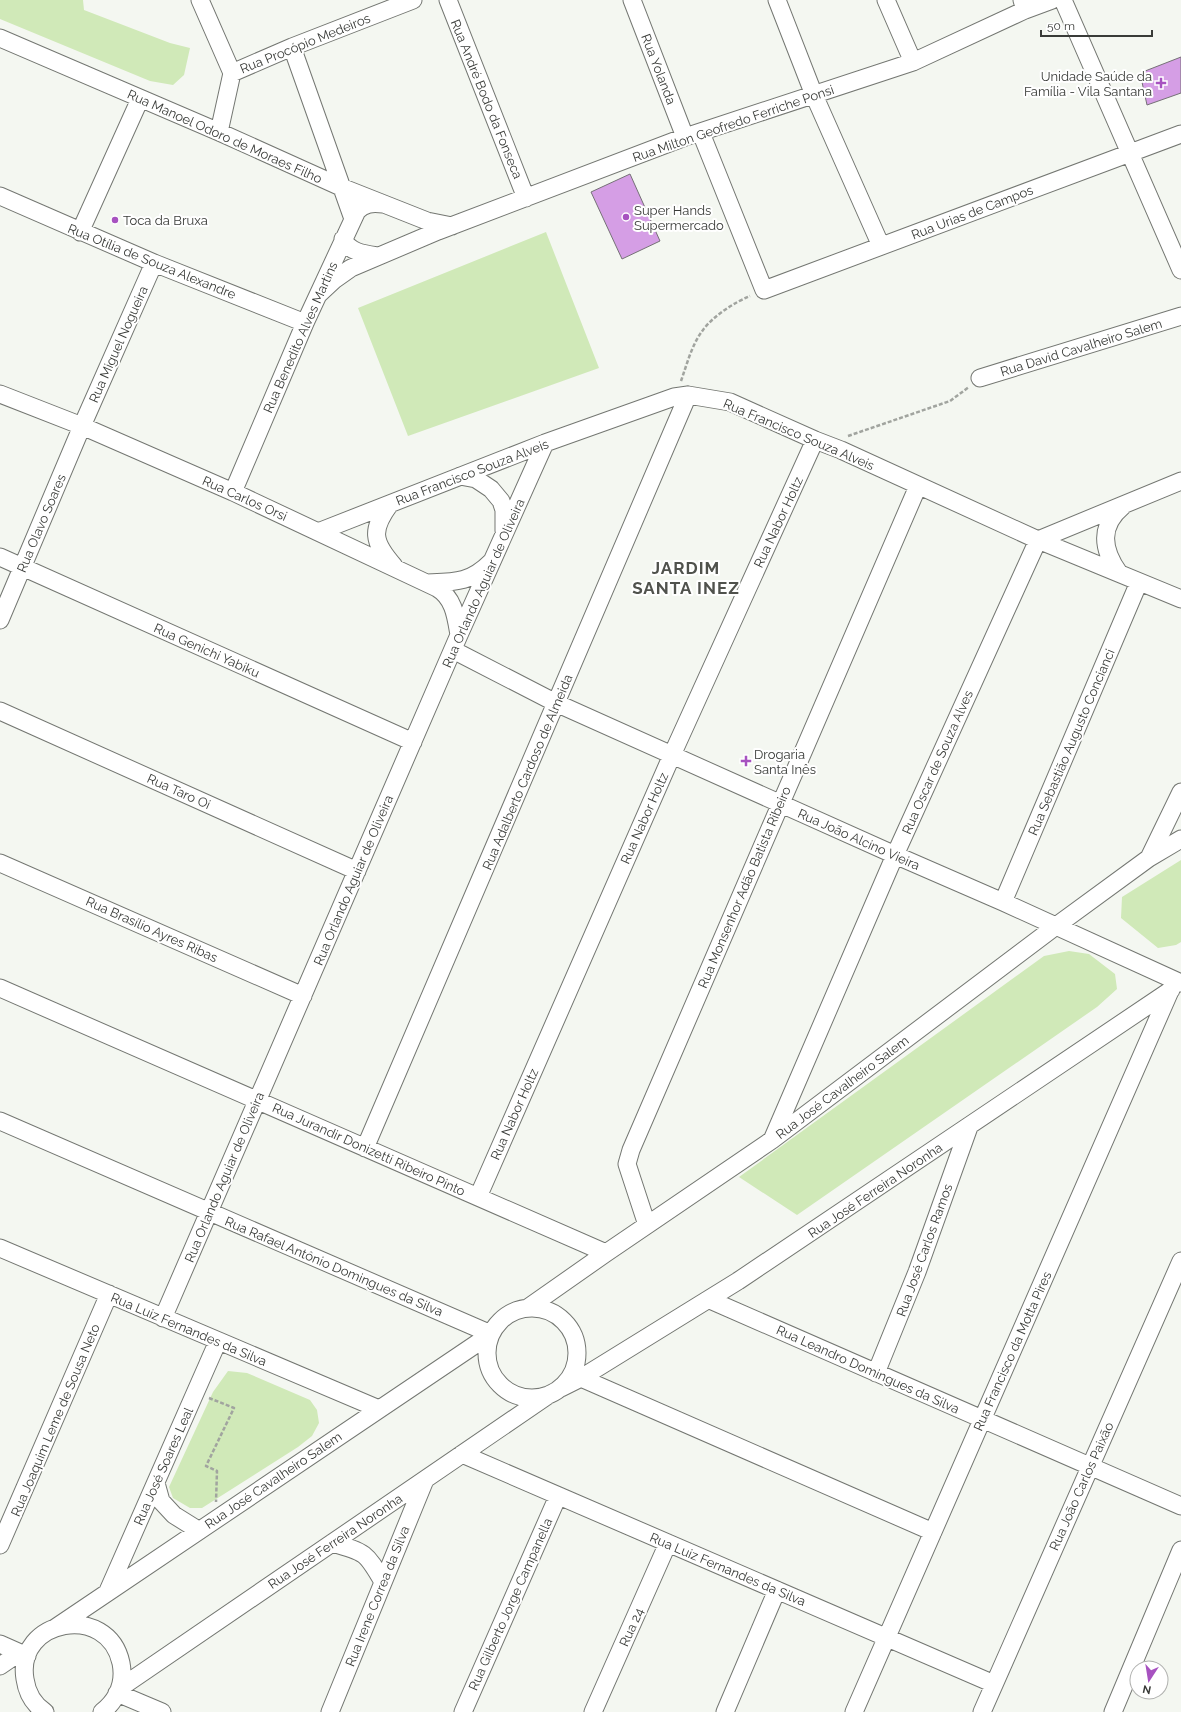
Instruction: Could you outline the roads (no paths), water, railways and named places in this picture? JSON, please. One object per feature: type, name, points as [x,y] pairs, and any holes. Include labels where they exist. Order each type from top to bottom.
[{"type":"street","points":[[200,0],[232,73]]},
{"type":"street","name":"Rua Procópio Medeiros","points":[[219,132],[232,73],[292,47],[413,0]]},
{"type":"street","name":"Rua André Bodo da Fonseca","points":[[448,0],[526,198]]},
{"type":"street","name":"Rua Yolanda","points":[[632,0],[764,290]]},
{"type":"street","points":[[777,0],[814,95],[881,246]]},
{"type":"street","points":[[886,0],[913,62]]},
{"type":"street","name":"Rua Milton Geofredo Ferriche Ponsi","points":[[319,294],[334,280],[351,268],[438,231],[693,135],[913,62],[1023,5],[1052,0]]},
{"type":"street","points":[[1063,0],[1181,270]]},
{"type":"street","name":"Rua Manoel Odoro de Moraes Filho","points":[[0,38],[219,132],[341,187],[419,218],[436,223],[438,231]]},
{"type":"street","points":[[292,47],[353,219]]},
{"type":"street","points":[[80,232],[140,99]]},
{"type":"street","name":"Rua Urias de Campos","points":[[764,290],[1181,134]]},
{"type":"street","name":"Rua Otília de Souza Alexandre","points":[[0,196],[154,263],[305,323]]},
{"type":"street","name":"Rua Benedito Alves Martins","points":[[233,492],[305,323],[357,211],[363,206],[371,203],[384,204]]},
{"type":"street","points":[[419,218],[425,223],[427,228],[438,231]]},
{"type":"street","points":[[343,239],[346,245],[357,252],[379,256]]},
{"type":"street","name":"Rua Miguel Nogueira","points":[[82,426],[154,263]]},
{"type":"street","name":"Rua David Cavalheiro Salem","points":[[980,378],[1181,316]]},
{"type":"street","name":"Rua Carlos Orsi","points":[[0,394],[82,426],[233,492],[445,593],[450,599],[456,643]]},
{"type":"street","name":"Rua Francisco Souza Alveis","points":[[318,532],[545,443],[681,396],[730,402],[1038,540],[1181,599]]},
{"type":"street","name":"Rua Adalberto Cardoso de Almeida","points":[[365,1148],[556,703],[681,396]]},
{"type":"street","name":"Rua Olavo Soares","points":[[0,620],[82,426]]},
{"type":"street","name":"Rua Orlando Aguiar de Oliveira","points":[[163,1318],[456,643],[545,443]]},
{"type":"street","name":"Rua Nabor Holtz","points":[[478,1197],[672,755],[822,443]]},
{"type":"street","points":[[460,476],[476,479],[491,489],[501,500],[504,510],[503,537]]},
{"type":"street","points":[[1038,540],[1181,481]]},
{"type":"street","name":"Rua Monsenhor Adão Batista Ribeiro","points":[[646,1225],[627,1164],[631,1150],[918,486]]},
{"type":"street","points":[[390,504],[377,526],[375,535],[379,546],[397,569]]},
{"type":"street","points":[[1118,573],[1110,560],[1105,547],[1107,530],[1114,513],[1125,504]]},
{"type":"street","name":"Rua Oscar de Souza Alves","points":[[772,1140],[895,855],[1038,540]]},
{"type":"street","name":"Rua Genichi Yabiku","points":[[0,557],[413,742]]},
{"type":"street","points":[[425,583],[458,582],[483,570],[494,558]]},
{"type":"street","name":"Rua Sebastião Augusto Concianci","points":[[1003,902],[1139,582]]},
{"type":"street","name":"Rua João Alcino Vieira","points":[[456,643],[556,703],[1056,926],[1178,985]]},
{"type":"street","name":"Rua Taro Oi","points":[[0,711],[357,870]]},
{"type":"street","name":"Rua José Cavalheiro Salem","points":[[1149,858],[1181,792]]},
{"type":"street","name":"Rua José Cavalheiro Salem","points":[[529,1308],[646,1225],[772,1140],[1056,926],[1149,858],[1181,838]]},
{"type":"street","name":"Rua Brasílio Ayres Ribas","points":[[0,863],[303,996]]},
{"type":"street","name":"Rua José Ferreira Noronha","points":[[119,1690],[556,1391],[581,1378],[710,1300],[812,1233],[1178,985]]},
{"type":"street","name":"Rua Francisco da Motta Pires","points":[[854,1712],[1178,985]]},
{"type":"street","name":"Rua Jurandir Donizetti Ribeiro Pinto","points":[[0,988],[606,1253]]},
{"type":"street","name":"Rua Rafael Antônio Domingues da Silva","points":[[0,1121],[491,1334]]},
{"type":"street","name":"Rua José Carlos Ramos","points":[[876,1373],[917,1272],[969,1127]]},
{"type":"street","name":"Rua Luiz Fernandes da Silva","points":[[0,1248],[379,1409]]},
{"type":"street","name":"Rua João Carlos Paixão","points":[[982,1712],[1181,1261]]},
{"type":"street","name":"Rua Joaquim Leme de Sousa Neto","points":[[0,1545],[109,1294]]},
{"type":"street","name":"Rua Leandro Domingues da Silva","points":[[710,1300],[1181,1506]]},
{"type":"street","points":[[529,1308],[547,1310],[562,1319],[573,1332],[577,1345],[578,1358],[573,1374],[556,1391],[538,1398],[520,1396],[505,1388],[498,1382],[490,1367],[487,1358],[487,1349],[491,1334],[504,1318],[511,1313],[529,1308]]},
{"type":"street","name":"Rua José Cavalheiro Salem","points":[[23,1655],[42,1635],[55,1628],[198,1530],[491,1334]]},
{"type":"street","name":"Rua José Soares Leal","points":[[108,1591],[218,1341]]},
{"type":"street","points":[[581,1378],[933,1532]]},
{"type":"street","name":"Rua Luiz Fernandes da Silva","points":[[462,1454],[994,1684]]},
{"type":"street","name":"Rua Irene Correa da Silva","points":[[330,1712],[425,1480]]},
{"type":"street","points":[[156,1483],[161,1501],[174,1515],[198,1530]]},
{"type":"street","name":"Rua Gilberto Jorge Campanella","points":[[462,1712],[558,1496]]},
{"type":"street","points":[[332,1543],[359,1550],[371,1560],[383,1582]]},
{"type":"street","name":"Rua 24","points":[[593,1712],[668,1543]]},
{"type":"street","points":[[1113,1712],[1181,1550]]},
{"type":"street","points":[[725,1712],[777,1590]]},
{"type":"street","points":[[55,1628],[68,1624],[78,1624],[96,1629],[111,1642],[120,1659],[122,1678],[119,1690],[110,1705],[102,1712]]},
{"type":"street","points":[[0,1644],[23,1655]]},
{"type":"street","points":[[0,1666],[23,1655]]},
{"type":"street","points":[[23,1655],[26,1685],[34,1702],[45,1712]]},
{"type":"street","points":[[119,1690],[162,1712]]},
{"type":"place","name":"Unidade Saúde da Família - Vila Santana","points":[[1161,83]]},
{"type":"place","name":"Super Hands Supermercado","points":[[626,217]]},
{"type":"place","name":"Toca da Bruxa","points":[[115,220]]},
{"type":"place","name":"Drogaria Santa Inês","points":[[746,761]]},
{"type":"district","name":"JARDIM SANTA INEZ","points":[[686,578]]}]
